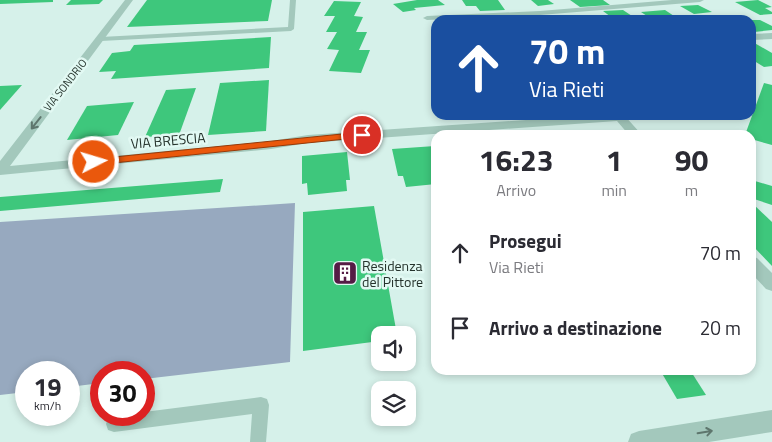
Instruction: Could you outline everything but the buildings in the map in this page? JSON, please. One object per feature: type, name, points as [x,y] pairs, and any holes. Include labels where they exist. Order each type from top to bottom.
[{"type":"street","name":"VIA SONDRIO","points":[[0,170],[129,0]]},
{"type":"street","points":[[547,15],[700,0]]},
{"type":"street","points":[[516,4],[525,15]]},
{"type":"street","points":[[427,18],[431,18]]},
{"type":"street","points":[[756,37],[772,36]]},
{"type":"street","name":"VIA BRESCIA","points":[[0,170],[271,145],[308,138],[562,120]]},
{"type":"street","points":[[623,120],[632,130]]},
{"type":"street","points":[[756,267],[772,284]]},
{"type":"street","points":[[639,442],[772,421]]},
{"type":"lane","points":[[101,39],[291,29],[293,0]]},
{"type":"lane","points":[[155,419],[261,405],[258,442]]},
{"type":"shaded area","points":[[295,203],[290,362],[155,378],[155,361],[90,361],[90,384],[80,386],[80,361],[15,361],[15,393],[0,395],[0,222]]},
{"type":"place","name":"Residenza del Pittore","points":[[345,273]]},
{"type":"route","points":[[94,162],[271,145],[308,138],[362,135]]}]
